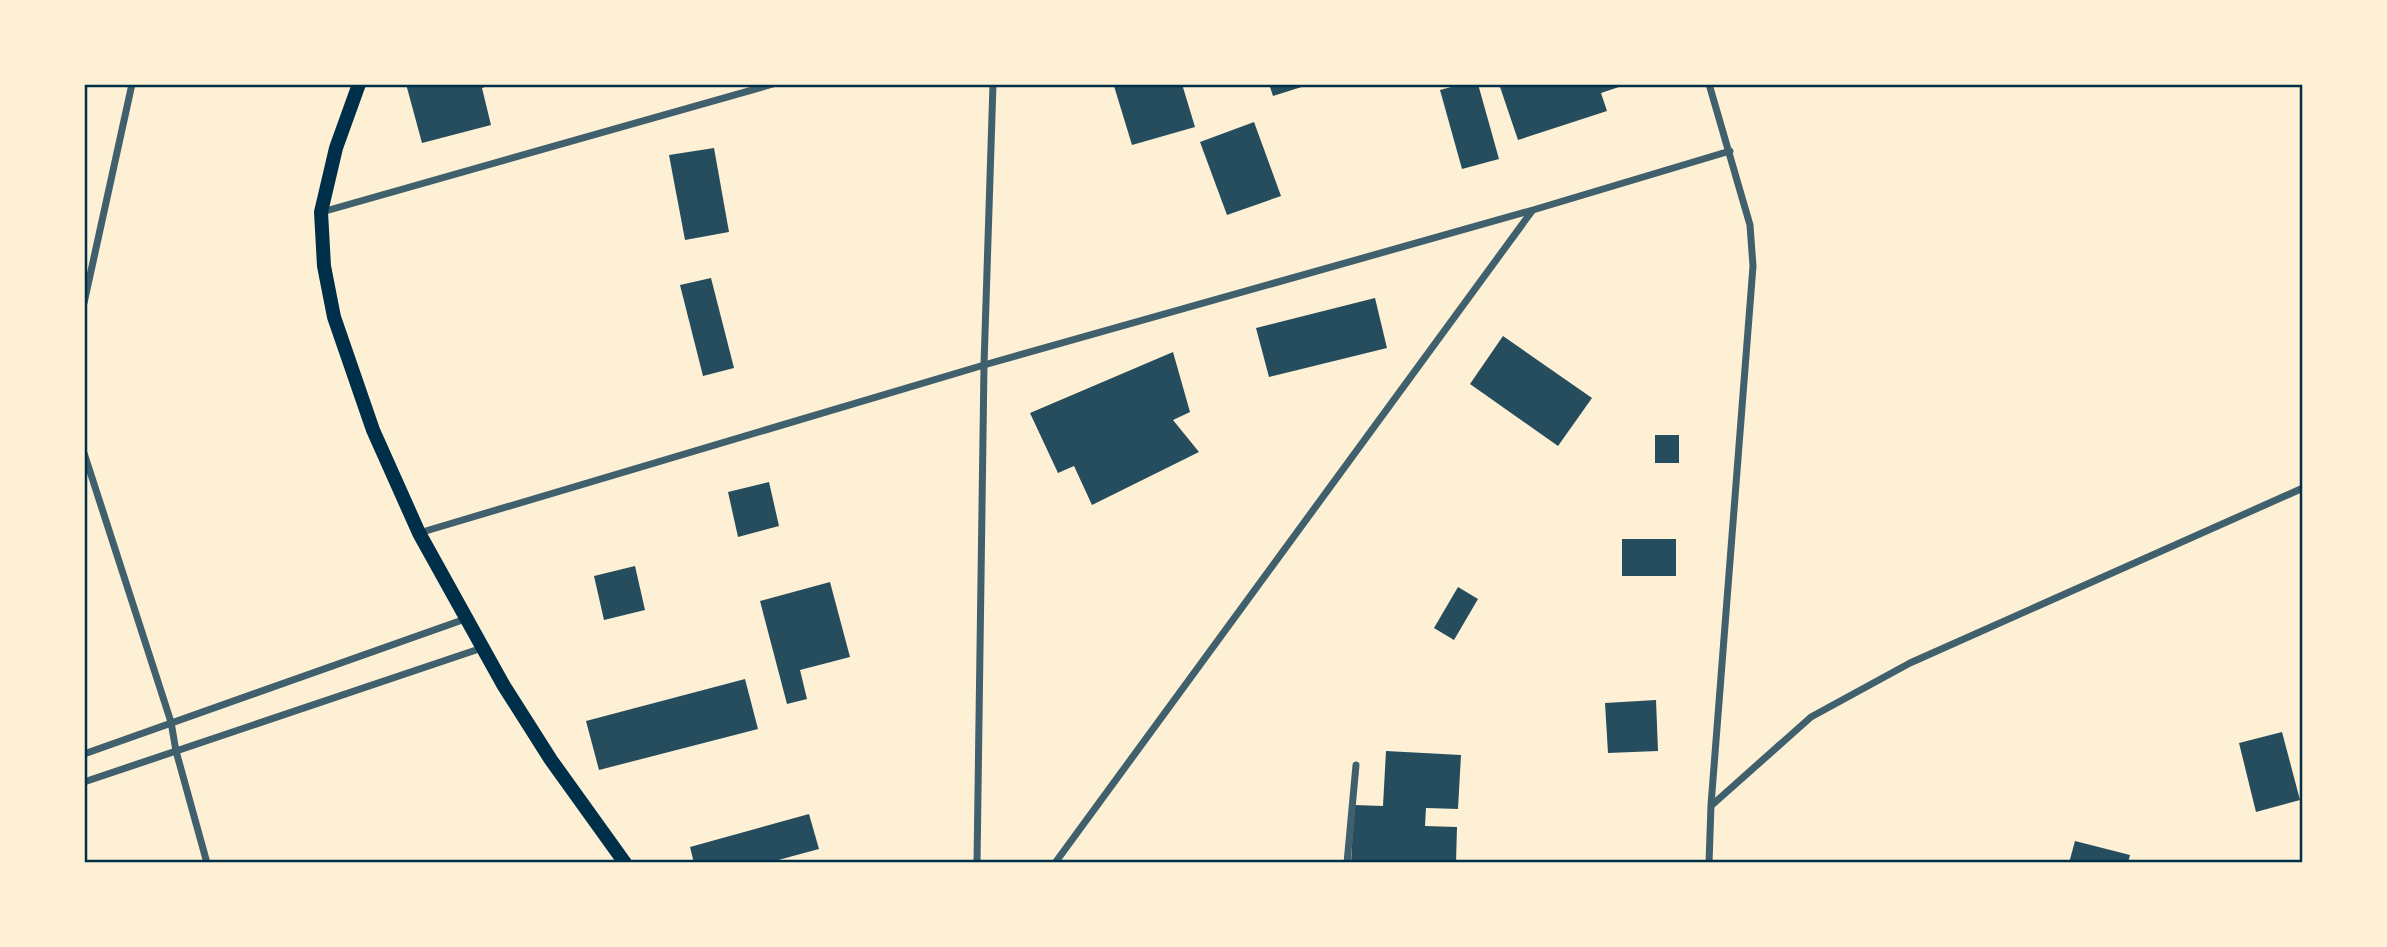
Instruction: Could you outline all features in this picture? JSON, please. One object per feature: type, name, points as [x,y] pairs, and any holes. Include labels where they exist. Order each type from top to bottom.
[{"type":"main road","points":[[359,84],[336,148],[321,212],[324,266],[334,317],[373,430],[419,533],[468,618],[482,648],[551,760],[625,863]]},
{"type":"street","points":[[84,303],[132,84]]},
{"type":"street","points":[[321,212],[773,84]]},
{"type":"street","points":[[977,863],[984,365],[993,84]]},
{"type":"street","points":[[1709,84],[1749,225],[1753,267],[1709,863]]},
{"type":"street","points":[[419,533],[984,365],[1533,210],[1730,151]]},
{"type":"street","points":[[1055,863],[1533,210]]},
{"type":"street","points":[[84,453],[171,722],[176,751],[207,863]]},
{"type":"street","points":[[1712,805],[1811,716],[1910,663],[2303,488]]},
{"type":"street","points":[[84,754],[468,618]]},
{"type":"street","points":[[84,782],[482,648]]},
{"type":"street","points":[[1347,863],[1356,765]]},
{"type":"building","points":[[406,84],[493,84],[482,88],[491,125],[422,143]]},
{"type":"building","points":[[1182,84],[1195,127],[1132,145],[1114,86]]},
{"type":"building","points":[[1269,84],[1308,84],[1308,85],[1273,96]]},
{"type":"building","points":[[1462,84],[1478,84],[1499,159],[1462,169],[1440,90]]},
{"type":"building","points":[[1499,84],[1628,84],[1601,93],[1607,111],[1518,140]]},
{"type":"building","points":[[1254,122],[1281,196],[1227,215],[1200,142]]},
{"type":"building","points":[[714,148],[729,232],[685,240],[669,155]]},
{"type":"building","points":[[711,278],[734,368],[703,376],[680,285]]},
{"type":"building","points":[[1375,298],[1387,348],[1269,377],[1256,328]]},
{"type":"building","points":[[1503,336],[1592,398],[1558,446],[1470,384]]},
{"type":"building","points":[[1173,352],[1190,412],[1173,420],[1199,452],[1092,505],[1074,466],[1058,473],[1030,413]]},
{"type":"building","points":[[1655,435],[1679,435],[1679,463],[1655,463]]},
{"type":"building","points":[[769,482],[779,526],[738,537],[728,492]]},
{"type":"building","points":[[1622,539],[1676,539],[1676,576],[1622,576]]},
{"type":"building","points":[[635,566],[645,610],[604,620],[594,576]]},
{"type":"building","points":[[830,582],[850,657],[800,670],[807,699],[787,704],[760,601]]},
{"type":"building","points":[[1458,587],[1478,599],[1454,640],[1434,628]]},
{"type":"building","points":[[745,679],[758,729],[599,770],[586,721]]},
{"type":"building","points":[[1656,700],[1658,751],[1608,753],[1605,703]]},
{"type":"building","points":[[2282,732],[2300,800],[2256,812],[2239,743]]},
{"type":"building","points":[[1386,751],[1461,755],[1458,809],[1426,808],[1425,826],[1457,827],[1456,863],[1351,863],[1354,805],[1383,806]]},
{"type":"building","points":[[809,814],[819,849],[767,863],[694,863],[690,847]]},
{"type":"building","points":[[2075,841],[2130,855],[2128,863],[2069,863]]}]
